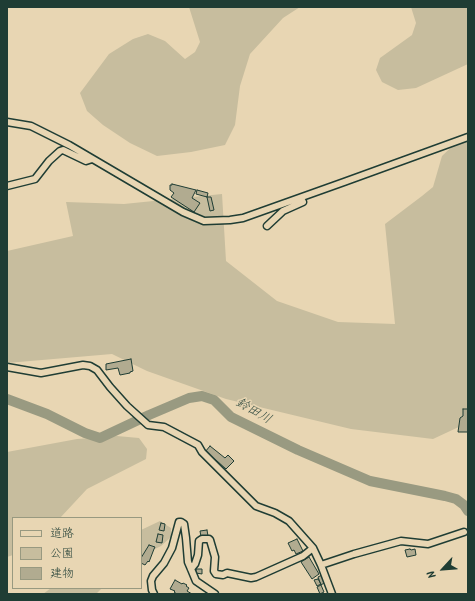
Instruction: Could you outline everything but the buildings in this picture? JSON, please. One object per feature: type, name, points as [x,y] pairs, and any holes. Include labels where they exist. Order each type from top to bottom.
[{"type":"street","points":[[7,122],[31,126],[69,145],[183,212],[204,220],[230,220],[243,218],[468,137]]},
{"type":"street","points":[[7,186],[35,179],[49,161],[63,150],[86,161],[92,159]]},
{"type":"street","points":[[268,226],[282,211],[303,202],[301,198]]},
{"type":"street","points":[[7,368],[41,373],[83,365],[90,366],[97,370],[127,406],[148,425],[164,427],[198,445],[202,452],[256,506],[275,513],[289,521],[313,548],[332,594]]},
{"type":"street","points":[[154,594],[151,581],[153,576],[164,563],[172,548],[179,522],[184,524],[188,562],[196,581],[215,594]]},
{"type":"street","points":[[321,565],[401,541],[428,544],[464,532]]},
{"type":"street","points":[[191,570],[198,555],[199,540],[202,539],[210,540],[214,556],[214,571],[216,574],[223,575],[227,573],[251,578],[303,556],[313,548]]},
{"type":"green space","points":[[189,7],[300,7],[283,18],[250,54],[240,86],[235,125],[225,145],[191,152],[157,156],[130,143],[103,125],[87,111],[80,93],[109,54],[133,39],[148,34],[165,41],[185,59],[195,52],[200,42]]},
{"type":"green space","points":[[411,7],[468,7],[468,64],[416,88],[398,90],[382,82],[376,70],[380,58],[412,35],[416,23]]},
{"type":"green space","points":[[468,135],[468,420],[463,425],[433,439],[351,429],[226,399],[147,371],[112,354],[7,363],[7,251],[73,236],[66,202],[124,204],[222,194],[226,261],[277,301],[338,322],[395,324],[385,224],[433,187],[442,156],[463,136]]},
{"type":"green space","points":[[117,436],[139,438],[147,449],[146,459],[87,489],[61,517],[12,517],[12,555],[7,557],[7,452],[77,439]]},
{"type":"green space","points":[[160,521],[171,528],[171,537],[161,546],[142,556],[142,530]]},
{"type":"green space","points":[[50,589],[101,589],[96,594],[43,594]]},
{"type":"waterway","name":"鈴田川","points":[[7,399],[47,414],[85,433],[100,438],[189,398],[202,396],[214,400],[231,417],[298,450],[370,481],[456,499],[464,505],[468,511]]}]
